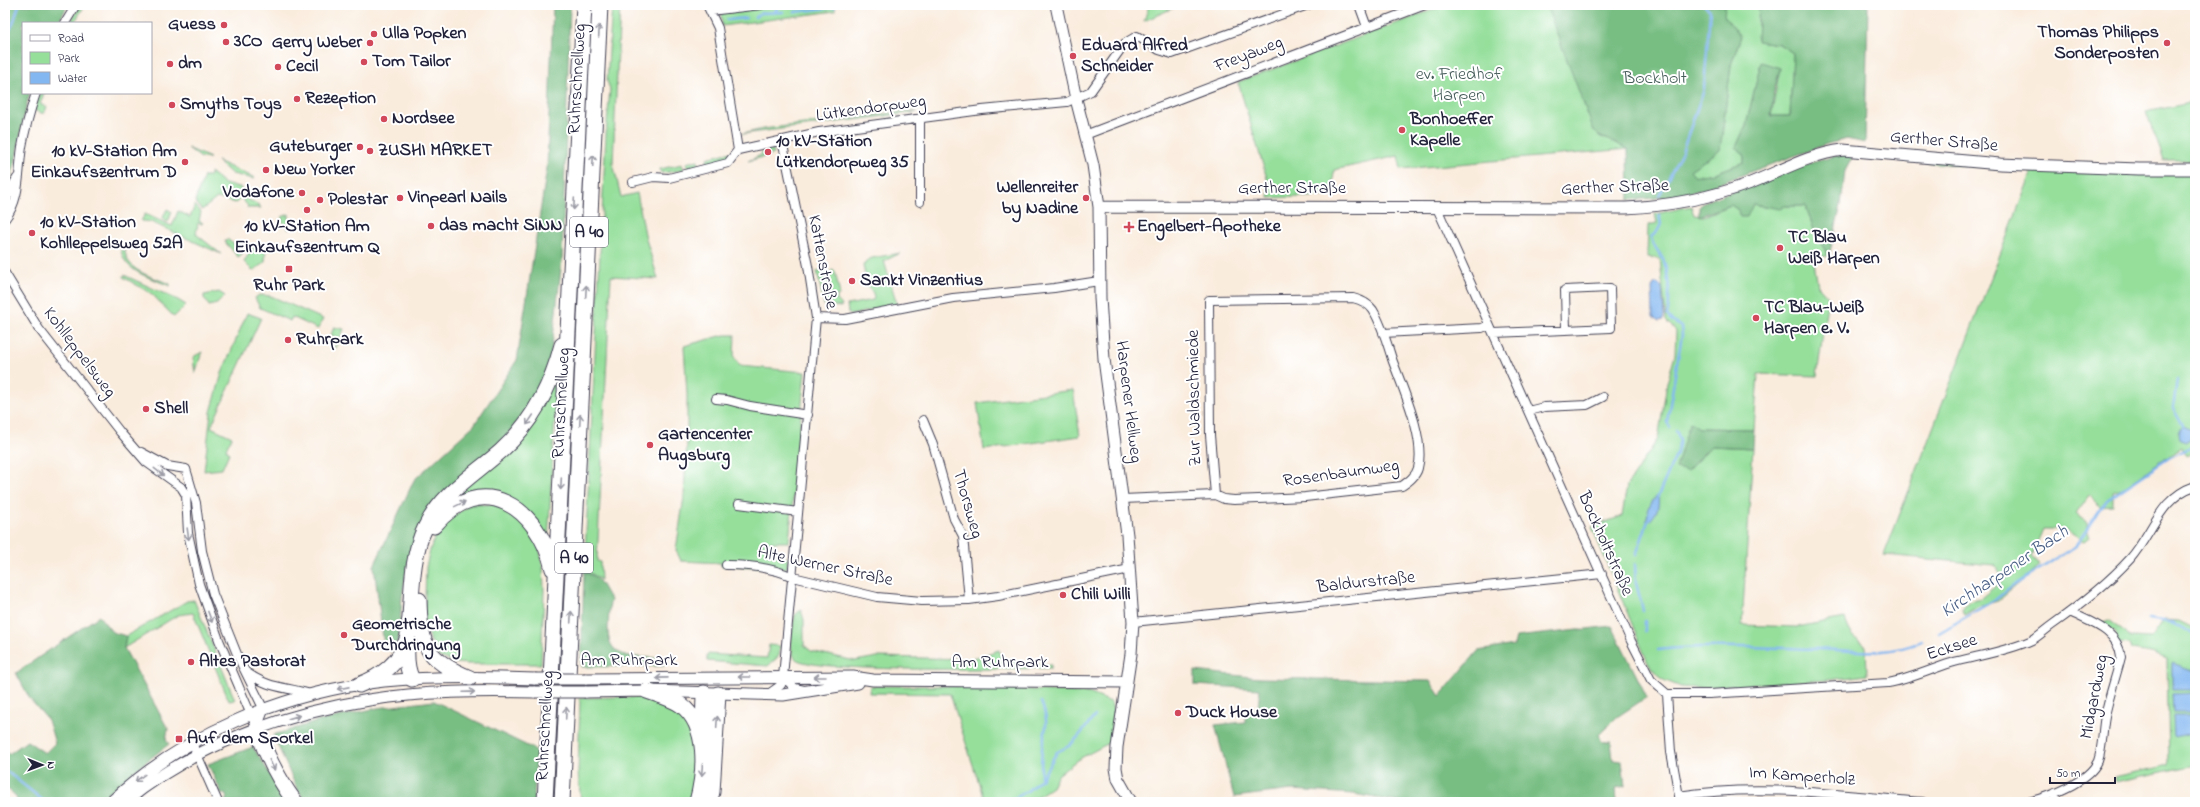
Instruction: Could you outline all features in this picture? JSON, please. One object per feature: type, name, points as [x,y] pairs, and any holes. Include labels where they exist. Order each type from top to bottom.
[{"type":"highway","name":"Ruhrschnellweg","points":[[546,802],[584,5]]},
{"type":"highway","name":"Ruhrschnellweg","points":[[562,802],[600,5]]},
{"type":"highway","points":[[412,679],[408,666],[409,628],[414,567],[425,527],[442,502],[453,490],[513,440],[526,426],[537,409],[554,372],[564,337],[569,305]]},
{"type":"highway","points":[[470,678],[449,669],[439,662],[426,647],[421,629],[419,593],[422,558],[435,526],[447,512],[469,500],[481,498],[507,503],[523,513],[539,533],[548,550],[554,578],[555,595]]},
{"type":"highway","points":[[359,685],[378,676],[394,663],[404,648],[409,628]]},
{"type":"highway","points":[[647,690],[672,700],[691,715],[699,730],[703,749]]},
{"type":"highway","points":[[697,802],[702,773],[703,749],[711,694]]},
{"type":"highway","points":[[709,802],[712,792],[711,694]]},
{"type":"highway","points":[[257,730],[263,746],[283,786],[294,802]]},
{"type":"highway","points":[[564,752],[566,781],[572,802]]},
{"type":"main road","name":"Harpener Hellweg","points":[[1056,5],[1076,99],[1093,165],[1099,207],[1099,281],[1104,359],[1123,499],[1130,569],[1133,622],[1116,763],[1118,779],[1131,802]]},
{"type":"main road","name":"Gerther Straße","points":[[1099,207],[1626,208],[1667,205],[1735,188],[1821,155],[1843,150],[2000,164],[2139,169],[2195,168]]},
{"type":"main road","name":"Am Ruhrpark","points":[[111,802],[139,778],[192,743],[264,710],[310,694],[359,685],[412,679],[470,678],[585,679],[853,677],[873,680],[1126,682]]},
{"type":"main road","name":"Am Ruhrpark","points":[[701,678],[711,694]]},
{"type":"main road","points":[[412,679],[419,687],[430,693]]},
{"type":"main road","name":"Am Ruhrpark","points":[[125,802],[154,780],[196,756],[257,730],[314,711],[369,700],[430,693],[647,690],[711,694],[783,695],[815,691],[873,680]]},
{"type":"street","points":[[66,22],[76,5]]},
{"type":"street","points":[[633,182],[653,177],[669,178],[728,163],[738,150],[718,28],[708,8],[761,5]]},
{"type":"street","points":[[1076,99],[1090,91],[1125,43],[1137,36],[1159,50],[1172,54],[1308,5]]},
{"type":"street","points":[[1358,5],[1367,27]]},
{"type":"street","name":"Freyaweg","points":[[1085,136],[1425,5]]},
{"type":"street","points":[[5,219],[14,204],[18,185],[24,133],[36,94]]},
{"type":"street","name":"Lütkendorpweg","points":[[738,150],[815,133],[920,118],[1067,102],[1076,99]]},
{"type":"street","points":[[920,118],[920,202]]},
{"type":"street","name":"Kattenstraße","points":[[782,140],[808,266],[816,318],[783,677]]},
{"type":"street","points":[[5,200],[18,178]]},
{"type":"street","name":"Bockholtstraße","points":[[1436,208],[1494,333],[1631,641],[1651,680],[1666,694]]},
{"type":"street","name":"Kohlleppelsweg","points":[[5,274],[40,329],[134,447],[162,475],[181,487],[186,495],[188,534],[199,584],[219,640],[252,715]]},
{"type":"street","points":[[816,318],[845,319],[953,298],[1054,288],[1099,281]]},
{"type":"street","points":[[1494,333],[1566,330],[1611,328],[1610,288],[1565,290],[1566,330]]},
{"type":"street","name":"Rosenbaumweg","points":[[1123,499],[1215,494],[1224,499],[1234,500],[1305,497],[1402,486],[1410,481],[1418,467],[1417,439],[1413,419],[1383,334],[1373,310],[1368,304],[1353,298],[1209,300]]},
{"type":"street","name":"Zur Waldschmiede","points":[[1209,300],[1210,435],[1215,494]]},
{"type":"street","points":[[1383,334],[1482,328],[1489,325]]},
{"type":"street","points":[[1528,411],[1544,408],[1587,405],[1603,397]]},
{"type":"street","points":[[716,399],[808,415]]},
{"type":"street","name":"Thorsweg","points":[[922,420],[933,444],[954,519],[963,536],[970,600]]},
{"type":"street","name":"Kohlleppelsweg","points":[[134,447],[161,463],[186,469],[196,503],[202,551],[213,594],[245,670]]},
{"type":"street","name":"Ecksee","points":[[1666,694],[1709,694],[1848,686],[1908,679],[1948,664],[2015,647],[2028,642],[2070,612],[2130,559],[2174,495],[2195,486]]},
{"type":"street","points":[[739,504],[798,512]]},
{"type":"street","name":"Alte Werner Straße","points":[[726,565],[758,567],[780,571],[793,577],[878,597],[922,601],[970,600],[998,596],[1130,569]]},
{"type":"street","name":"Baldurstraße","points":[[1133,622],[1602,574]]},
{"type":"street","name":"Midgardweg","points":[[2028,802],[2054,793],[2082,779],[2089,774],[2098,761],[2105,716],[2121,657],[2120,647],[2109,632],[2070,612]]},
{"type":"street","points":[[245,670],[266,684],[277,688],[288,688],[310,694]]},
{"type":"street","points":[[245,670],[264,710],[257,730]]},
{"type":"street","points":[[767,695],[781,685],[783,677],[795,688],[815,691]]},
{"type":"street","points":[[1666,694],[1671,752],[1679,799]]},
{"type":"street","points":[[252,715],[257,730]]},
{"type":"street","points":[[192,743],[196,756],[218,802]]},
{"type":"street","name":"Im Kamperholz","points":[[1679,799],[1715,790],[1775,789],[1923,802]]},
{"type":"street","points":[[2054,793],[2058,802]]},
{"type":"green space","points":[[5,5],[68,5],[59,22],[22,22],[22,94],[30,94],[26,105],[14,168],[5,192]]},
{"type":"green space","points":[[80,5],[85,5],[75,22],[71,22]]},
{"type":"green space","points":[[553,5],[570,5],[562,260],[551,355],[536,400],[410,550],[402,597],[399,637],[392,652],[384,646],[374,566],[414,480],[474,425],[517,360],[547,168]]},
{"type":"green space","points":[[612,5],[620,5],[613,163],[621,197],[637,193],[646,239],[658,279],[611,276],[597,561],[600,562],[601,580],[592,574],[584,573],[606,134],[610,89],[607,81]]},
{"type":"green space","points":[[799,5],[835,5],[835,11],[722,26],[721,15],[723,11]]},
{"type":"green space","points":[[1149,5],[1180,5],[1144,21]]},
{"type":"green space","name":"ev. Friedhof Harpen","points":[[1446,5],[1546,5],[1628,149],[1401,169],[1398,156],[1334,170],[1332,196],[1269,198],[1268,182],[1238,82]]},
{"type":"green space","name":"Bockholt","points":[[1546,5],[1725,5],[1724,16],[1741,36],[1731,65],[1720,150],[1690,170],[1695,176],[1715,173],[1744,162],[1744,154],[1736,147],[1746,125],[1761,62],[1780,68],[1774,91],[1771,116],[1790,116],[1793,53],[1779,44],[1757,41],[1759,5],[1868,5],[1865,143],[1847,139],[1827,144],[1701,190],[1668,197],[1629,200],[1628,149],[1599,136],[1594,131]]},
{"type":"green space","points":[[1725,5],[1759,5],[1757,41],[1779,44],[1793,53],[1790,116],[1771,116],[1780,68],[1761,63],[1746,125],[1736,147],[1744,154],[1744,162],[1715,173],[1695,176],[1690,170],[1720,150],[1731,65],[1741,36],[1723,16]]},
{"type":"green space","points":[[40,94],[44,94],[40,104],[47,107],[44,114],[34,110]]},
{"type":"green space","points":[[2195,102],[2195,160],[2164,160],[2146,112]]},
{"type":"green space","points":[[908,111],[917,112],[742,134],[763,129]]},
{"type":"green space","points":[[188,148],[210,158],[201,158]]},
{"type":"green space","points":[[773,149],[774,154],[748,161],[761,155],[763,150]]},
{"type":"green space","points":[[731,152],[728,158],[708,164],[707,158]]},
{"type":"green space","points":[[1839,155],[2195,172],[2195,452],[2186,456],[2182,447],[2122,489],[2113,492],[2113,505],[2099,506],[2091,494],[2076,514],[2087,523],[2087,532],[2089,537],[2083,542],[2069,532],[2055,529],[2043,529],[2031,557],[2040,564],[2035,570],[1998,601],[1979,606],[1964,615],[1962,610],[1969,601],[1981,598],[2004,579],[1994,565],[1884,555],[2031,174],[2030,171]]},
{"type":"green space","points":[[1839,155],[1853,156],[1845,171],[1841,205],[1829,256],[1816,236],[1806,206],[1784,206],[1780,209],[1753,204],[1747,217],[1740,217],[1738,210],[1731,205],[1699,216],[1699,207],[1706,201],[1807,164]]},
{"type":"green space","points":[[698,160],[699,166],[688,169],[686,163]]},
{"type":"green space","points":[[217,161],[255,178],[232,174]]},
{"type":"green space","points":[[682,164],[684,170],[661,173],[660,169]]},
{"type":"green space","points":[[210,172],[225,184],[240,187],[245,198],[259,205],[261,208],[247,208],[248,206],[241,198],[236,203],[217,198],[202,210],[195,201],[204,176],[210,176]]},
{"type":"green space","points":[[1753,204],[1761,206],[1806,206],[1816,236],[1829,256],[1813,257],[1818,286],[1828,297],[1817,376],[1758,374],[1754,429],[1699,428],[1690,422],[1686,437],[1687,471],[1711,446],[1753,448],[1742,625],[1797,627],[1845,618],[1852,634],[1866,646],[1867,675],[1829,680],[1697,688],[1681,687],[1661,679],[1648,663],[1592,527],[1622,516],[1627,485],[1658,439],[1667,383],[1675,354],[1676,331],[1666,321],[1660,259],[1647,257],[1648,225],[1657,223],[1655,214],[1691,206],[1694,215],[1704,216],[1731,205],[1738,210]]},
{"type":"green space","points":[[195,205],[201,212],[199,221],[203,223],[198,223],[196,234],[221,254],[151,222],[141,221],[145,214],[172,226],[178,211],[190,217]]},
{"type":"green space","points":[[167,209],[172,212],[168,222],[162,219]]},
{"type":"green space","points":[[289,214],[289,230],[282,221],[282,217]]},
{"type":"green space","points":[[227,239],[235,245],[243,247],[242,254],[238,257],[225,242]]},
{"type":"green space","points":[[266,245],[265,262],[253,271],[244,262],[253,246]]},
{"type":"green space","points":[[121,249],[125,250],[130,264],[135,269],[170,284],[170,286],[147,277],[133,269],[123,257]]},
{"type":"green space","points":[[901,253],[884,261],[897,304],[851,315],[848,313],[847,305],[873,300],[874,298],[873,293],[867,286],[863,265],[866,261],[872,258]]},
{"type":"green space","points":[[832,270],[835,271],[840,295],[837,295],[837,300],[842,305],[841,307],[824,305],[817,271],[826,271],[829,273]]},
{"type":"green space","points":[[124,275],[186,305],[174,317],[152,294],[123,277]]},
{"type":"green space","points":[[219,292],[225,296],[217,304],[209,306],[204,298],[204,295]]},
{"type":"green space","points":[[259,295],[271,296],[323,319],[318,329],[292,317],[290,321],[260,308],[255,298]]},
{"type":"green space","points":[[247,313],[261,318],[211,427],[232,437],[226,449],[229,453],[222,469],[204,471],[211,412],[222,373]]},
{"type":"green space","points":[[334,327],[344,329],[336,348],[334,347],[338,338],[331,335]]},
{"type":"green space","points":[[724,335],[735,335],[734,357],[740,366],[805,372],[789,542],[770,542],[767,553],[788,558],[787,568],[721,566],[721,563],[681,561],[676,550],[684,497],[687,441],[687,394],[684,346]]},
{"type":"green space","points":[[202,352],[195,374],[193,357]]},
{"type":"green space","points":[[557,379],[548,542],[503,496],[440,513]]},
{"type":"green space","points":[[1073,390],[1080,436],[984,450],[977,403]]},
{"type":"green space","points":[[1690,422],[1699,428],[1754,429],[1753,448],[1711,446],[1687,471],[1676,468]]},
{"type":"green space","points":[[495,504],[519,515],[539,547],[543,565],[544,591],[541,664],[456,663],[439,657],[424,627],[426,567],[436,534],[446,520],[470,505]]},
{"type":"green space","points":[[584,573],[590,574],[598,579],[611,600],[608,628],[609,639],[613,647],[619,652],[635,657],[665,658],[664,666],[581,667]]},
{"type":"green space","points":[[194,600],[235,700],[229,701],[193,613],[178,615],[124,648],[126,636],[187,601]]},
{"type":"green space","points":[[801,610],[804,620],[804,645],[811,651],[855,661],[877,657],[971,659],[999,650],[1003,660],[1013,659],[1014,662],[1051,665],[1051,668],[917,669],[838,666],[810,663],[796,659],[792,650],[791,638],[795,615]]},
{"type":"green space","points":[[99,616],[112,632],[126,636],[124,648],[168,729],[166,740],[169,744],[98,802],[18,802],[15,795],[5,787],[5,751],[9,754],[27,741],[45,753],[55,743],[48,720],[30,699],[16,673]]},
{"type":"green space","points":[[2108,620],[2131,637],[2151,638],[2163,620],[2179,621],[2195,629],[2195,765],[2115,782],[2114,777],[2169,765],[2167,659],[2150,653],[2132,650],[2130,644],[2119,643],[2116,633],[2100,624]]},
{"type":"green space","points":[[1612,626],[1647,697],[1617,717],[1599,735],[1602,742],[1611,741],[1613,760],[1622,761],[1625,786],[1616,788],[1617,802],[1398,802],[1354,794],[1292,790],[1234,797],[1215,725],[1245,722],[1245,715],[1258,707],[1260,689],[1195,685],[1195,671],[1260,678],[1430,681],[1440,696],[1478,651],[1514,645],[1516,637]]},
{"type":"green space","points":[[769,645],[780,646],[779,656],[768,666],[707,661],[707,654],[767,658]]},
{"type":"green space","points":[[870,686],[958,686],[1089,693],[1111,702],[1113,710],[1109,743],[1077,760],[1058,775],[1052,787],[1029,802],[985,802],[950,694],[869,693]]},
{"type":"green space","points":[[580,698],[657,698],[684,714],[698,748],[691,802],[581,802],[578,773]]},
{"type":"green space","points":[[434,701],[536,750],[534,802],[307,802],[298,791],[273,735],[319,721],[377,708]]},
{"type":"green space","points":[[253,747],[287,802],[226,802],[225,800],[227,798],[225,794],[222,794],[208,764]]},
{"type":"water","points":[[1658,283],[1662,288],[1664,316],[1663,320],[1659,321],[1653,317],[1652,288],[1654,284]]},
{"type":"water","points":[[2183,426],[2192,431],[2191,437],[2187,442],[2181,440],[2179,436]]},
{"type":"water","points":[[1658,496],[1657,511],[1647,523],[1649,508]]},
{"type":"water","points":[[2172,663],[2195,671],[2195,690],[2172,690]]},
{"type":"water","points":[[2195,693],[2195,712],[2173,712],[2172,694]]},
{"type":"water","points":[[2173,715],[2195,715],[2195,733],[2174,737]]},
{"type":"waterway","points":[[5,38],[13,24],[19,5]]},
{"type":"waterway","name":"Kirchharpener Bach","points":[[1659,196],[1682,152],[1704,89],[1710,10],[1704,5]]},
{"type":"waterway","points":[[774,13],[778,7]]},
{"type":"waterway","points":[[795,12],[835,7]]},
{"type":"waterway","points":[[755,17],[761,13],[783,12]]},
{"type":"waterway","points":[[727,20],[746,18]]},
{"type":"waterway","name":"Kirchharpener Bach","points":[[1659,215],[1661,224],[1657,232],[1651,237],[1654,246],[1663,259],[1667,272],[1669,294],[1667,315],[1672,321],[1681,327],[1682,335],[1667,422],[1670,427]]},
{"type":"waterway","points":[[2177,380],[2173,408],[2183,426]]},
{"type":"waterway","name":"Kirchharpener Bach","points":[[1657,498],[1677,453],[1680,439],[1676,431]]},
{"type":"waterway","name":"Kirchharpener Bach","points":[[1939,633],[1996,599],[2013,586],[2076,546],[2098,511],[2107,500],[2169,458],[2195,445]]},
{"type":"waterway","name":"Kirchharpener Bach","points":[[1636,555],[1648,521]]},
{"type":"waterway","name":"Kirchharpener Bach","points":[[1635,564],[1636,583],[1643,610]]},
{"type":"waterway","points":[[2149,619],[2174,623],[2195,636]]},
{"type":"waterway","name":"Kirchharpener Bach","points":[[1645,621],[1645,631]]},
{"type":"waterway","name":"Kirchharpener Bach","points":[[1658,650],[1697,647],[1738,647],[1884,651],[1909,646],[1922,641]]},
{"type":"waterway","points":[[1041,702],[1046,721],[1041,759],[1041,777]]},
{"type":"waterway","name":"Kirchharpener Bach","points":[[1007,802],[1026,792],[1041,779],[1057,752],[1069,746],[1095,716]]},
{"type":"waterway","points":[[5,770],[45,802]]},
{"type":"place","name":"Guess","points":[[224,25]]},
{"type":"place","name":"Ulla Popken","points":[[374,34]]},
{"type":"place","name":"3CO","points":[[226,42]]},
{"type":"place","name":"Gerry Weber","points":[[370,43]]},
{"type":"place","name":"Thomas Philipps Sonderposten","points":[[2167,43]]},
{"type":"place","name":"Eduard Alfred Schneider","points":[[1073,56]]},
{"type":"place","name":"Tom Tailor","points":[[364,62]]},
{"type":"place","name":"dm","points":[[170,64]]},
{"type":"place","name":"Cecil","points":[[278,67]]},
{"type":"place","name":"Rezeption","points":[[297,99]]},
{"type":"place","name":"Smyths Toys","points":[[172,105]]},
{"type":"place","name":"Nordsee","points":[[384,119]]},
{"type":"place","name":"Bonhoeffer Kapelle","points":[[1402,130]]},
{"type":"place","name":"Guteburger","points":[[360,147]]},
{"type":"place","name":"ZUSHI MARKET","points":[[370,151]]},
{"type":"place","name":"10 kV-Station Lütkendorpweg 35","points":[[768,152]]},
{"type":"place","name":"10 kV-Station Am Einkaufszentrum D","points":[[185,162]]},
{"type":"place","name":"New Yorker","points":[[266,170]]},
{"type":"place","name":"Vodafone","points":[[302,193]]},
{"type":"place","name":"Vinpearl Nails","points":[[400,198]]},
{"type":"place","name":"Wellenreiter by Nadine","points":[[1086,198]]},
{"type":"place","name":"Polestar","points":[[320,200]]},
{"type":"place","name":"10 kV-Station Am Einkaufszentrum Q","points":[[307,210]]},
{"type":"place","name":"das macht SiNN","points":[[431,226]]},
{"type":"place","name":"Engelbert-Apotheke","points":[[1129,227]]},
{"type":"place","name":"10 kV-Station Kohlleppelsweg 52A","points":[[32,233]]},
{"type":"place","name":"TC Blau Weiß Harpen","points":[[1780,248]]},
{"type":"place","name":"Ruhr Park","points":[[289,269]]},
{"type":"place","name":"Sankt Vinzentius","points":[[852,281]]},
{"type":"place","name":"TC Blau-Weiß Harpen e. V.","points":[[1756,318]]},
{"type":"place","name":"Ruhrpark","points":[[288,340]]},
{"type":"place","name":"Shell","points":[[146,409]]},
{"type":"place","name":"Gartencenter Augsburg","points":[[650,445]]},
{"type":"place","name":"Chili Willi","points":[[1063,595]]},
{"type":"place","name":"Geometrische Durchdringung","points":[[344,635]]},
{"type":"place","name":"Altes Pastorat","points":[[191,662]]},
{"type":"place","name":"Duck House","points":[[1178,713]]},
{"type":"place","name":"Auf dem Sporkel","points":[[179,739]]}]
